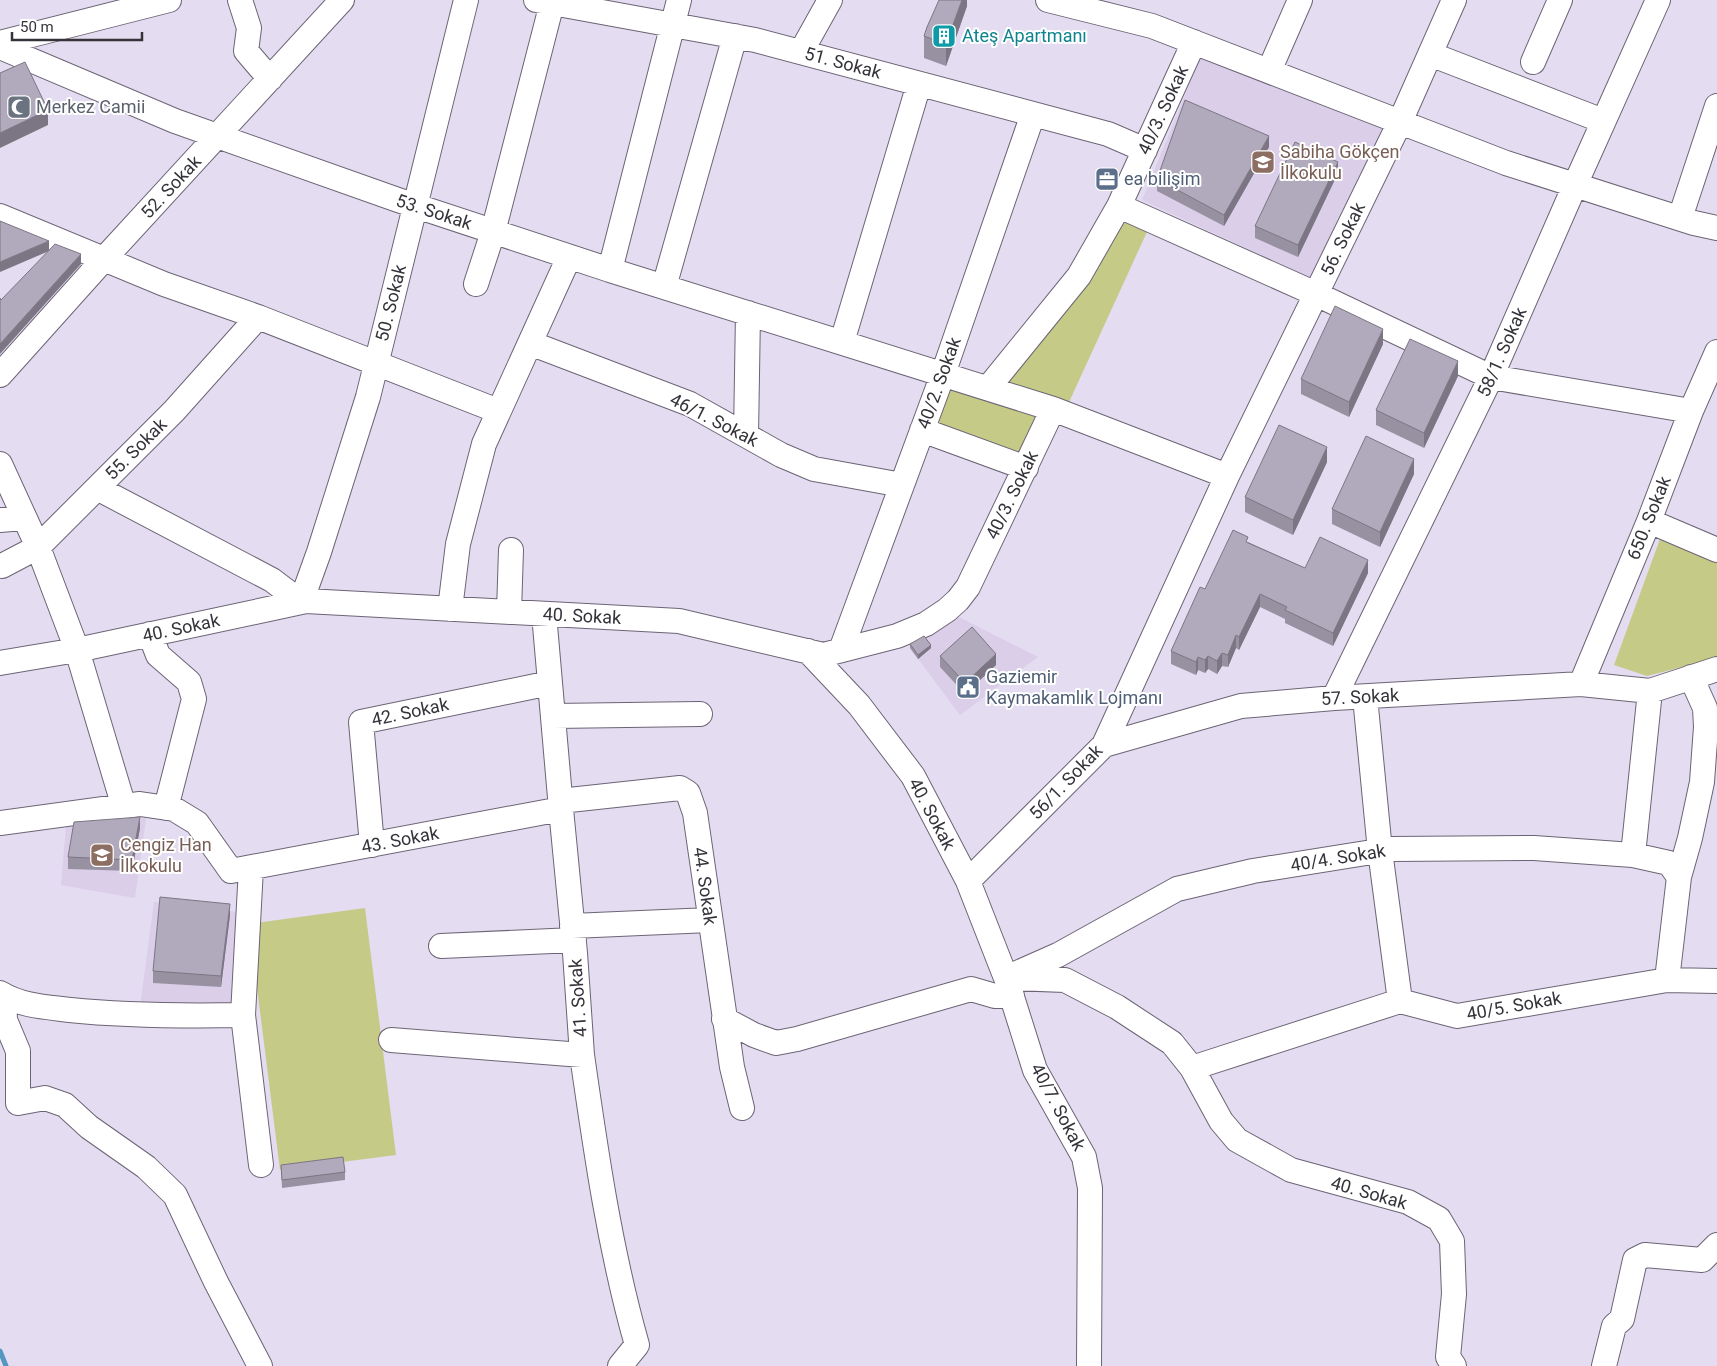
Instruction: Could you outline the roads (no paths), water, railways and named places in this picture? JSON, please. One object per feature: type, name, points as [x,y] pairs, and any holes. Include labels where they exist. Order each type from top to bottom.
[{"type":"street","points":[[240,0],[249,28],[246,51],[270,80]]},
{"type":"street","name":"52. Sokak","points":[[0,375],[342,0]]},
{"type":"street","name":"50. Sokak","points":[[301,602],[319,552],[368,397],[466,0]]},
{"type":"street","points":[[610,270],[679,0]]},
{"type":"street","points":[[801,52],[830,0]]},
{"type":"street","points":[[1048,0],[1152,26],[1506,163],[1717,228]]},
{"type":"street","points":[[1269,71],[1300,0]]},
{"type":"street","name":"56. Sokak","points":[[1227,476],[1400,122],[1454,0]]},
{"type":"street","points":[[1533,62],[1560,0]]},
{"type":"street","name":"58/1. Sokak","points":[[1334,698],[1491,377],[1658,0]]},
{"type":"street","points":[[0,43],[162,1]]},
{"type":"street","points":[[476,284],[493,232],[544,2]]},
{"type":"street","name":"51. Sokak","points":[[544,2],[735,36],[801,52],[1108,134],[1145,150]]},
{"type":"street","points":[[664,287],[735,36]]},
{"type":"street","name":"40/3. Sokak","points":[[988,388],[1079,276],[1119,206],[1194,42]]},
{"type":"street","name":"53. Sokak","points":[[0,47],[166,117],[415,206],[610,270],[1053,409]]},
{"type":"street","points":[[1430,54],[1603,121]]},
{"type":"street","points":[[842,342],[919,84]]},
{"type":"street","points":[[1680,218],[1717,106]]},
{"type":"street","name":"40/2. Sokak","points":[[841,650],[943,374],[1034,114]]},
{"type":"street","points":[[1119,206],[1316,294],[1491,377],[1691,411]]},
{"type":"street","points":[[0,216],[164,284],[258,317],[498,411]]},
{"type":"street","points":[[450,609],[460,535],[484,444],[569,256]]},
{"type":"street","points":[[746,435],[748,313]]},
{"type":"street","name":"55. Sokak","points":[[2,566],[38,547],[174,411],[258,317]]},
{"type":"street","name":"46/1. Sokak","points":[[530,343],[690,404],[781,456],[814,469],[902,485]]},
{"type":"street","name":"650. Sokak","points":[[1581,684],[1691,411],[1717,352]]},
{"type":"street","points":[[1053,409],[1227,476]]},
{"type":"street","name":"40/3. Sokak","points":[[808,651],[823,655],[897,636],[938,616],[958,600],[968,587],[1053,409]]},
{"type":"street","points":[[922,430],[1026,468]]},
{"type":"street","points":[[0,464],[38,547],[77,650],[124,807]]},
{"type":"street","name":"56/1. Sokak","points":[[968,881],[1104,745],[1227,476]]},
{"type":"street","points":[[97,488],[272,580],[301,602]]},
{"type":"street","points":[[0,520],[24,518]]},
{"type":"street","points":[[1648,521],[1717,550]]},
{"type":"street","points":[[509,612],[511,550]]},
{"type":"street","name":"40. Sokak","points":[[0,662],[77,650],[306,601],[679,621],[808,651],[859,705],[913,776],[968,881]]},
{"type":"street","name":"41. Sokak","points":[[391,1040],[582,1055],[573,933],[544,614]]},
{"type":"street","points":[[150,634],[158,655],[189,682],[194,699],[166,808]]},
{"type":"street","points":[[1679,877],[1669,863],[1633,855],[1650,691],[1717,669]]},
{"type":"street","points":[[1667,980],[1679,877],[1690,838],[1702,782],[1706,727],[1705,708],[1691,677]]},
{"type":"street","name":"42. Sokak","points":[[372,845],[361,722],[550,683]]},
{"type":"street","name":"57. Sokak","points":[[1104,745],[1241,706],[1334,698],[1581,684],[1650,691]]},
{"type":"street","points":[[724,1019],[754,1035],[776,1043],[797,1039],[970,989],[996,996],[1009,987],[1065,980],[1117,1007],[1172,1043],[1192,1068],[1400,1001],[1380,851],[1365,697]]},
{"type":"street","points":[[553,716],[700,714]]},
{"type":"street","name":"44. Sokak","points":[[561,805],[680,788],[688,794],[695,813],[724,1019],[732,1067],[742,1108]]},
{"type":"street","points":[[0,823],[140,804],[174,809],[197,823],[241,870],[242,1015],[261,1164]]},
{"type":"street","name":"43. Sokak","points":[[241,870],[372,845],[561,805]]},
{"type":"street","name":"40/4. Sokak","points":[[1009,987],[1058,955],[1177,889],[1253,871],[1391,849],[1534,848],[1633,855]]},
{"type":"street","points":[[968,881],[1009,987]]},
{"type":"street","points":[[441,946],[710,920]]},
{"type":"street","name":"40/5. Sokak","points":[[1400,1001],[1457,1016],[1667,980],[1717,981]]},
{"type":"street","name":"40/7. Sokak","points":[[1009,987],[1035,1070],[1084,1157],[1090,1188],[1089,1366]]},
{"type":"street","points":[[242,1015],[151,1016],[92,1012],[30,1006],[2,995],[5,1020],[18,1051],[18,1103],[45,1098],[65,1105],[90,1127],[146,1167],[175,1195],[216,1282],[260,1366]]},
{"type":"street","points":[[582,1055],[598,1164],[622,1293],[637,1345],[620,1366]]},
{"type":"street","name":"40. Sokak","points":[[1192,1068],[1221,1121],[1237,1140],[1291,1170],[1408,1202],[1439,1219],[1452,1241],[1454,1294],[1448,1357],[1454,1366]]},
{"type":"street","points":[[1604,1366],[1614,1326],[1622,1319],[1635,1260],[1645,1255],[1702,1260],[1717,1244]]},
{"type":"waterway","points":[[0,1351],[6,1366]]},
{"type":"place","name":"Ateş Apartmanı","points":[[944,36]]},
{"type":"place","name":"Merkez Camii","points":[[19,107]]},
{"type":"place","name":"Sabiha Gökçen İlkokulu","points":[[1263,162]]},
{"type":"place","name":"ea bilişim","points":[[1107,179]]},
{"type":"place","name":"Gaziemir Kaymakamlık Lojmanı","points":[[968,687]]},
{"type":"place","name":"Cengiz Han İlkokulu","points":[[102,855]]}]
